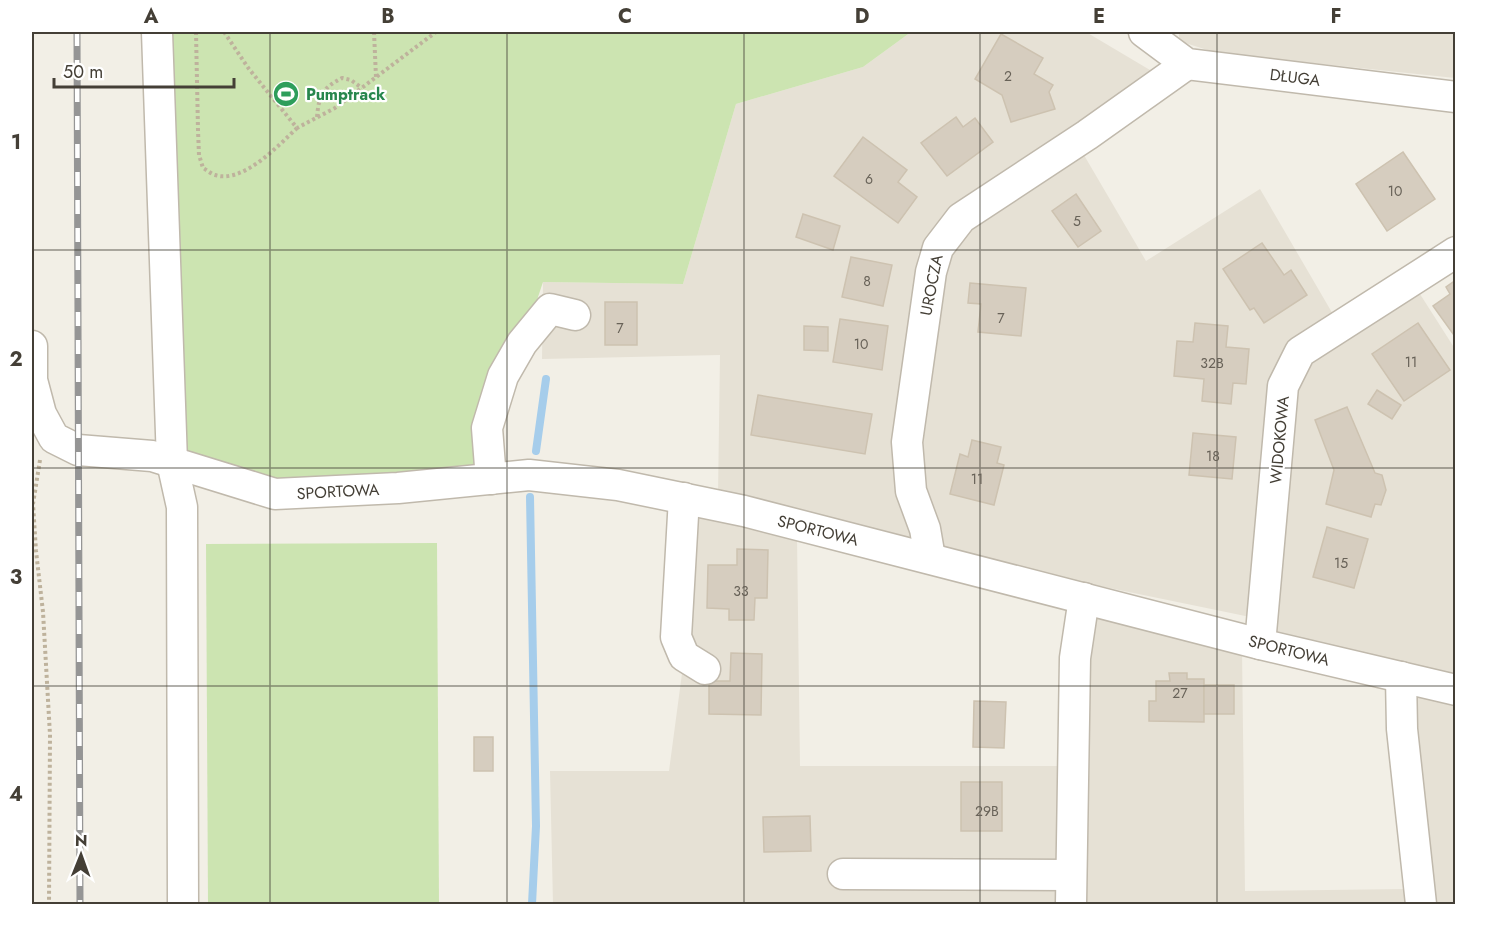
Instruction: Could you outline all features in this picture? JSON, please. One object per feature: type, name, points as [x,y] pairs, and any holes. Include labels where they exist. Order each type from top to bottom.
[{"type":"street","points":[[157,32],[172,462],[182,507],[183,904]]},
{"type":"street","name":"DŁUGA","points":[[1144,32],[1187,64],[1455,97]]},
{"type":"street","name":"UROCZA","points":[[930,558],[925,529],[911,491],[908,442],[931,272],[938,248],[961,218],[1087,135],[1187,64]]},
{"type":"street","name":"WIDOKOWA","points":[[1260,644],[1284,386],[1300,352],[1455,252]]},
{"type":"street","points":[[491,479],[487,428],[503,376],[522,343],[550,309],[575,315]]},
{"type":"street","points":[[32,346],[32,380],[41,414],[54,438]]},
{"type":"street","name":"SPORTOWA","points":[[54,438],[78,450],[152,456],[275,494],[398,488],[529,475],[618,485],[684,498],[930,558],[1260,644],[1455,690]]},
{"type":"street","points":[[684,498],[676,637],[684,656],[705,669]]},
{"type":"street","points":[[1071,904],[1075,658],[1084,598]]},
{"type":"street","points":[[1401,677],[1402,729],[1421,904]]},
{"type":"street","points":[[843,874],[1071,875]]},
{"type":"path","points":[[196,32],[199,155],[203,168],[216,176],[238,174],[264,160],[297,128],[335,108],[436,32]]},
{"type":"path","points":[[224,32],[249,69],[297,128]]},
{"type":"path","points":[[374,32],[376,78]]},
{"type":"path","points":[[317,117],[318,102],[326,86],[342,78],[351,80],[362,88]]},
{"type":"path","points":[[49,904],[50,735],[43,612],[33,504],[37,469],[43,450],[54,438]]},
{"type":"shaded area","points":[[911,32],[1086,32],[1155,73],[1072,135],[942,216],[918,255],[907,384],[895,483],[913,536],[894,540],[718,495],[720,355],[542,359],[543,282],[683,284],[736,104],[863,67]]},
{"type":"shaded area","points":[[1179,32],[1455,32],[1455,78],[1217,53],[1179,41]]},
{"type":"shaded area","points":[[1081,150],[1146,261],[1260,189],[1334,316],[1301,337],[1255,618],[945,552],[918,470],[937,281],[967,226]]},
{"type":"shaded area","points":[[1411,280],[1455,349],[1455,679],[1282,639],[1270,621],[1300,352]]},
{"type":"shaded area","points":[[692,510],[797,537],[800,766],[1087,766],[1090,627],[1096,618],[1107,615],[1242,650],[1245,891],[1405,889],[1406,904],[553,904],[550,771],[669,771],[687,636]]},
{"type":"shaded area","points":[[1413,696],[1455,706],[1455,904],[1432,904]]},
{"type":"green space","points":[[164,32],[911,32],[863,67],[736,104],[683,284],[543,282],[480,471],[258,482],[188,456],[180,442]]},
{"type":"green space","points":[[437,543],[439,904],[208,904],[206,544]]},
{"type":"building","points":[[1001,34],[1043,58],[1034,74],[1053,85],[1049,92],[1055,109],[1011,122],[1002,95],[975,79]]},
{"type":"building","points":[[956,117],[963,127],[975,118],[993,142],[947,176],[921,143]]},
{"type":"building","points":[[863,137],[907,170],[898,182],[917,197],[898,223],[834,176]]},
{"type":"building","points":[[1403,152],[1435,199],[1387,231],[1356,184]]},
{"type":"building","points":[[1076,194],[1101,231],[1078,247],[1052,211]]},
{"type":"building","points":[[803,214],[840,226],[833,250],[796,237]]},
{"type":"building","points":[[1262,243],[1284,275],[1291,270],[1307,295],[1264,323],[1254,308],[1250,310],[1223,269]]},
{"type":"building","points":[[851,257],[892,265],[883,306],[842,297]]},
{"type":"building","points":[[1456,280],[1456,338],[1433,306],[1450,294],[1446,287]]},
{"type":"building","points":[[970,283],[1026,288],[1021,336],[978,332],[981,304],[968,303]]},
{"type":"building","points":[[605,302],[637,302],[637,345],[605,345]]},
{"type":"building","points":[[840,319],[888,326],[882,370],[833,362]]},
{"type":"building","points":[[1195,323],[1228,326],[1226,347],[1249,349],[1246,384],[1233,383],[1231,404],[1202,401],[1204,379],[1174,376],[1177,341],[1193,342]]},
{"type":"building","points":[[1418,323],[1450,370],[1404,401],[1372,354]]},
{"type":"building","points":[[804,326],[828,327],[828,351],[804,350]]},
{"type":"building","points":[[1377,390],[1401,405],[1392,419],[1368,404]]},
{"type":"building","points":[[758,395],[872,414],[865,454],[751,435]]},
{"type":"building","points":[[1347,407],[1375,473],[1382,475],[1386,490],[1381,505],[1375,504],[1371,517],[1326,504],[1334,470],[1315,420]]},
{"type":"building","points":[[1193,433],[1236,437],[1232,479],[1189,475]]},
{"type":"building","points":[[972,440],[1001,447],[997,463],[1004,465],[994,505],[950,494],[960,454],[968,457]]},
{"type":"building","points":[[1327,527],[1368,539],[1354,588],[1313,577]]},
{"type":"building","points":[[737,549],[768,550],[767,598],[755,598],[754,620],[729,620],[729,609],[707,608],[708,565],[737,565]]},
{"type":"building","points":[[731,653],[762,654],[761,715],[709,714],[709,681],[730,681]]},
{"type":"building","points":[[1169,673],[1187,673],[1187,679],[1204,679],[1204,722],[1149,721],[1149,701],[1156,701],[1156,681],[1170,681]]},
{"type":"building","points":[[1204,685],[1234,685],[1234,714],[1204,714]]},
{"type":"building","points":[[974,701],[1006,702],[1004,748],[973,747]]},
{"type":"building","points":[[474,737],[493,737],[493,771],[474,771]]},
{"type":"building","points":[[961,782],[1002,782],[1002,831],[961,831]]},
{"type":"building","points":[[810,816],[811,851],[764,852],[763,817]]},
{"type":"waterway","points":[[536,451],[546,379]]},
{"type":"waterway","points":[[530,497],[536,826],[532,904]]},
{"type":"railway","points":[[77,32],[80,904]]},
{"type":"place","name":"Pumptrack","points":[[286,94]]}]
